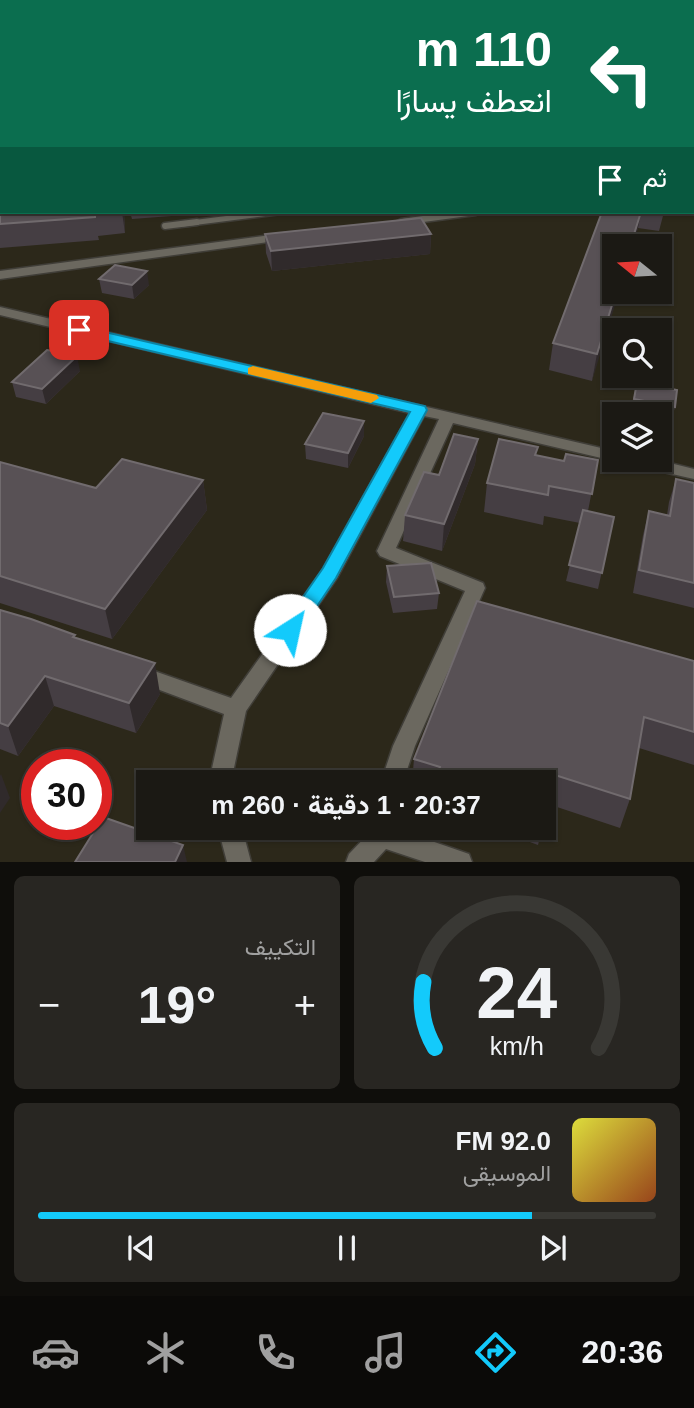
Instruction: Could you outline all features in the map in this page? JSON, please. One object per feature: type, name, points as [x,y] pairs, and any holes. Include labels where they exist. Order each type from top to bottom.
[{"type":"street","points":[[383,224],[436,214]]},
{"type":"street","points":[[0,275],[301,235]]},
{"type":"street","points":[[0,311],[602,453]]},
{"type":"street","points":[[222,770],[236,709],[330,573],[419,410]]},
{"type":"street","points":[[397,770],[404,746],[476,588],[386,551],[448,416]]},
{"type":"street","points":[[672,469],[694,474]]},
{"type":"street","points":[[118,666],[236,709]]},
{"type":"street","points":[[234,840],[240,862]]},
{"type":"street","points":[[358,862],[376,840]]},
{"type":"street","points":[[403,840],[460,862]]},
{"type":"lane","points":[[165,226],[240,214]]},
{"type":"shaded area","points":[[0,214],[694,214],[694,862],[0,862]]},
{"type":"building","points":[[0,214],[95,214],[95,217],[0,224]]},
{"type":"building","points":[[601,214],[640,214],[634,234],[602,234],[602,304],[612,304],[608,318],[602,318],[602,338],[597,354],[553,343]]},
{"type":"building","points":[[421,218],[431,234],[271,251],[265,234]]},
{"type":"building","points":[[115,265],[147,271],[132,285],[99,279]]},
{"type":"building","points":[[47,350],[77,356],[42,389],[12,382]]},
{"type":"building","points":[[636,388],[677,390],[675,407],[672,406],[672,402],[634,399]]},
{"type":"building","points":[[323,413],[364,421],[348,453],[305,444]]},
{"type":"building","points":[[454,434],[478,439],[444,524],[405,515],[424,472],[439,475]]},
{"type":"building","points":[[499,439],[538,447],[535,455],[564,461],[566,454],[598,460],[592,494],[549,486],[548,495],[487,483]]},
{"type":"building","points":[[122,459],[203,480],[105,609],[0,576],[0,462],[96,488]]},
{"type":"building","points":[[676,479],[694,483],[694,583],[639,570],[649,511],[670,516]]},
{"type":"building","points":[[583,510],[614,517],[602,573],[569,565]]},
{"type":"building","points":[[431,563],[439,593],[394,597],[387,566]]},
{"type":"building","points":[[477,601],[694,661],[694,732],[644,717],[630,799],[556,775],[556,770],[439,770],[440,767],[414,759]]},
{"type":"building","points":[[0,610],[155,663],[129,703],[45,676],[8,726],[0,723]]},
{"type":"building","points":[[112,820],[136,829],[136,840],[169,840],[183,845],[175,862],[75,862],[89,840],[112,840]]},
{"type":"slow traffic","points":[[253,371],[371,398]]},
{"type":"route","points":[[79,330],[419,410],[330,573],[290,630]]}]
